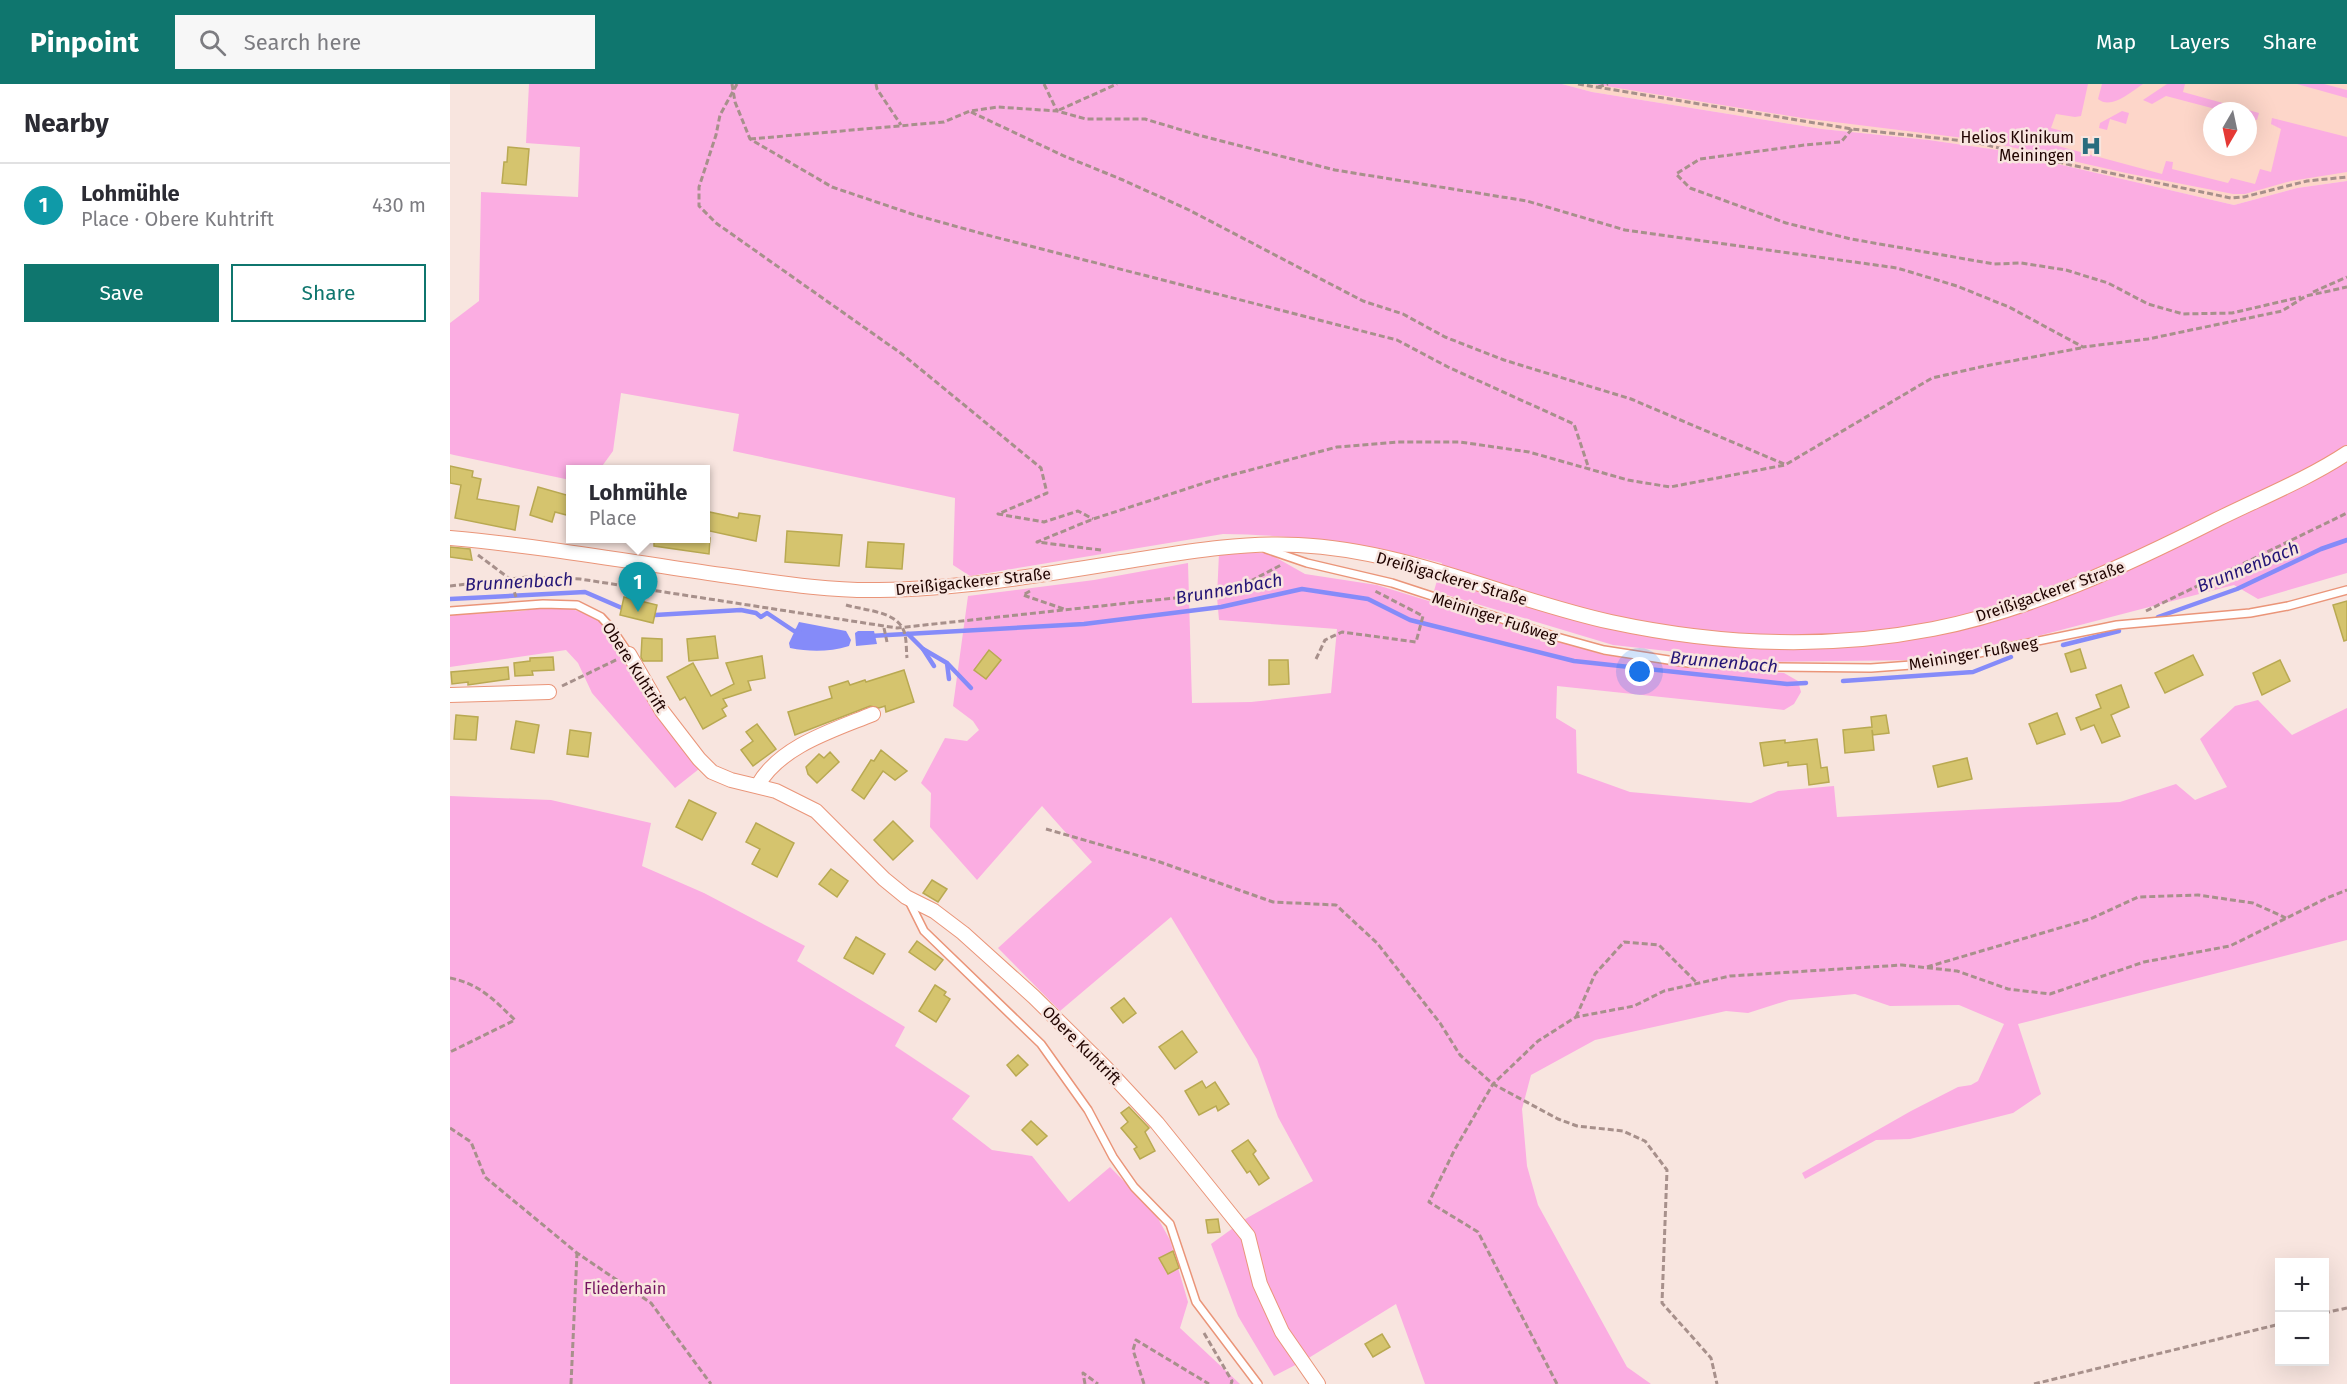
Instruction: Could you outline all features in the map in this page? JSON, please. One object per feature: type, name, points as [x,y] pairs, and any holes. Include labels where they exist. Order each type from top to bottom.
[{"type":"street","name":"Dreißigackerer Straße","points":[[450,538],[774,582],[870,590],[988,582],[1224,547],[1298,545],[1384,556],[1466,579],[1571,613],[1659,631],[1759,643],[1854,639],[1936,629],[2016,606],[2058,591],[2130,563],[2347,453]]},
{"type":"street","name":"Obere Kuhtrift","points":[[628,654],[662,711],[699,759],[712,772],[731,780],[759,785],[799,801],[816,811],[884,879],[906,897],[934,911],[972,941],[1082,1044],[1157,1123],[1248,1236],[1260,1284],[1282,1332],[1318,1384]]},
{"type":"street","points":[[450,695],[549,692]]},
{"type":"street","points":[[759,785],[772,767],[814,738],[873,714]]},
{"type":"lane","name":"Meininger Fußweg","points":[[1252,545],[1307,563],[1392,583],[1557,637],[1605,650],[1688,663],[1765,667],[1821,669],[1925,664],[2117,625],[2250,613],[2288,606],[2347,590]]},
{"type":"lane","name":"Obere Kuhtrift","points":[[450,611],[543,604],[577,605],[602,617],[628,654]]},
{"type":"lane","points":[[906,897],[924,931],[1041,1044],[1088,1110],[1113,1157],[1134,1186],[1170,1224],[1196,1302],[1258,1384]]},
{"type":"path","points":[[735,84],[735,102],[750,139],[832,187],[915,215],[1397,340],[1448,367],[1574,424],[1589,469]]},
{"type":"path","points":[[876,84],[901,125]]},
{"type":"path","points":[[1044,84],[1057,111]]},
{"type":"path","points":[[1057,111],[1117,84]]},
{"type":"path","points":[[1578,84],[1852,129],[1974,142],[2082,168],[2230,198],[2307,181],[2347,177]]},
{"type":"path","points":[[1596,88],[1608,84]]},
{"type":"path","points":[[734,90],[720,115],[716,135],[702,173],[699,206],[716,223],[902,354],[1041,468],[1047,494],[998,514],[1044,522],[1078,511],[1093,519]]},
{"type":"path","points":[[750,139],[944,122],[970,111],[998,107],[1057,111],[1086,118],[1145,119],[1335,170],[1527,201],[1625,230],[1897,268],[1957,286],[2009,307],[2083,347]]},
{"type":"path","points":[[970,111],[1064,156],[1189,210],[1279,255],[1363,301],[1403,314],[1445,337],[1504,360],[1631,399],[1785,465]]},
{"type":"path","points":[[1852,129],[1841,142],[1700,159],[1676,174],[1690,188],[1786,223],[1851,239],[1994,264],[2021,263],[2066,270],[2108,283],[2148,304],[2183,314],[2232,313],[2347,287]]},
{"type":"path","points":[[1102,550],[1037,542],[1093,519],[1220,478],[1337,447],[1398,442],[1460,441],[1529,452],[1628,480],[1670,487],[1785,465],[1932,378],[2083,347],[2148,339],[2282,311],[2306,296],[2347,277]]},
{"type":"path","points":[[2138,615],[2347,513]]},
{"type":"path","points":[[473,540],[476,553],[510,579],[514,590]]},
{"type":"path","points":[[450,586],[510,579],[549,577],[580,579],[884,628],[903,628],[1230,592],[1272,571]]},
{"type":"path","points":[[1030,591],[1023,595],[1066,609]]},
{"type":"path","points":[[843,604],[888,616],[903,628],[907,658]]},
{"type":"path","points":[[1316,659],[1325,640],[1342,632],[1416,642],[1423,616]]},
{"type":"path","points":[[884,628],[887,642]]},
{"type":"path","points":[[549,692],[628,654]]},
{"type":"path","points":[[1046,829],[1157,861],[1273,902],[1336,905],[1377,943],[1440,1023],[1460,1055],[1493,1084],[1558,1119],[1577,1126],[1623,1131],[1645,1141],[1667,1170],[1662,1303],[1711,1358],[1717,1384]]},
{"type":"path","points":[[1557,1384],[1478,1232],[1429,1202],[1455,1149],[1493,1084],[1538,1041],[1576,1017],[1634,1006],[1664,990],[1730,976],[1902,965],[1957,971],[2008,989],[2050,993],[2144,962],[2230,946],[2347,890]]},
{"type":"path","points":[[1925,968],[2090,919],[2138,897],[2209,896],[2253,903],[2286,918]]},
{"type":"path","points":[[1576,1017],[1595,974],[1623,942],[1659,945],[1697,983]]},
{"type":"path","points":[[450,978],[468,981],[482,990],[515,1020],[450,1052]]},
{"type":"path","points":[[450,1128],[471,1142],[485,1177],[577,1253],[651,1303],[711,1384]]},
{"type":"path","points":[[571,1384],[577,1253]]},
{"type":"path","points":[[2329,1312],[2347,1308]]},
{"type":"path","points":[[2034,1384],[2275,1325]]},
{"type":"path","points":[[1200,1327],[1232,1381],[1231,1384]]},
{"type":"path","points":[[1144,1384],[1133,1350],[1136,1340],[1209,1384]]},
{"type":"path","points":[[1085,1384],[1083,1373],[1098,1384]]},
{"type":"shaded area","name":"Helios Klinikum Meiningen","points":[[1562,84],[2347,84],[2347,181],[2297,188],[2234,205],[1998,150],[1822,129],[1592,92]]},
{"type":"green space","points":[[529,84],[1562,84],[1592,92],[1822,129],[1998,150],[2234,205],[2297,188],[2347,181],[2347,573],[2258,599],[2234,585],[1996,647],[1924,660],[1768,662],[1613,645],[1434,591],[1442,563],[1360,546],[1307,539],[1223,534],[970,576],[953,565],[955,498],[733,451],[739,414],[621,393],[613,451],[603,465],[566,465],[566,479],[450,454],[450,323],[479,301],[481,192],[578,197],[580,147],[526,143]]},
{"type":"green space","points":[[1593,84],[2088,84],[2081,116],[2056,114],[2051,128],[2062,131],[2058,146],[2162,174],[2166,161],[2173,162],[2172,169],[2228,183],[2231,178],[2255,184],[2260,169],[2271,172],[2281,129],[2271,124],[2272,118],[2347,137],[2347,172],[2291,181],[2245,194],[2233,194],[1980,140],[1802,118]]},
{"type":"green space","points":[[2102,84],[2143,84],[2121,99],[2103,102],[2098,99]]},
{"type":"green space","points":[[2167,84],[2185,84],[2183,92],[2219,102],[2203,102],[2203,106],[2166,96],[2152,104],[2143,100]]},
{"type":"green space","points":[[2297,84],[2324,84],[2347,90],[2347,98]]},
{"type":"green space","points":[[2122,111],[2129,113],[2126,124],[2110,119],[2107,130],[2099,128],[2100,123]]},
{"type":"green space","points":[[1219,553],[1268,553],[1305,574],[1377,585],[1604,655],[1686,666],[1784,673],[1798,681],[1801,692],[1794,704],[1784,710],[1557,686],[1556,718],[1576,730],[1577,773],[1630,792],[1751,803],[1778,791],[1834,786],[1837,817],[2120,802],[2176,784],[2195,800],[2227,787],[2200,739],[2235,706],[2258,700],[2292,735],[2347,708],[2347,940],[2018,1024],[2041,1094],[2013,1113],[1910,1139],[1876,1140],[1805,1179],[1802,1173],[1911,1111],[1958,1087],[1971,1085],[1978,1081],[2004,1024],[1959,1005],[1890,1006],[1855,994],[1789,1000],[1748,1013],[1726,1011],[1595,1040],[1531,1075],[1522,1109],[1527,1166],[1538,1205],[1627,1367],[1651,1384],[1425,1384],[1396,1304],[1307,1359],[1274,1376],[1238,1316],[1211,1244],[1247,1218],[1313,1181],[1278,1117],[1257,1059],[1171,917],[1060,1011],[998,948],[1092,862],[1042,806],[977,880],[930,827],[931,793],[921,783],[945,738],[967,741],[979,730],[973,721],[953,706],[968,596],[1094,580],[1188,563],[1192,703],[1251,702],[1331,693],[1337,629],[1219,620],[1217,597]]},
{"type":"green space","points":[[552,606],[579,611],[603,623],[660,720],[699,769],[675,788],[592,693],[578,663],[566,650],[450,667],[450,615],[522,611]]},
{"type":"green space","name":"Fliederhain","points":[[450,796],[551,800],[651,823],[642,866],[704,893],[805,946],[797,961],[905,1027],[895,1046],[970,1096],[952,1119],[992,1150],[1032,1156],[1069,1202],[1110,1167],[1155,1213],[1170,1240],[1188,1302],[1180,1328],[1240,1384],[450,1384]]},
{"type":"water","points":[[799,622],[846,631],[851,640],[849,646],[820,651],[790,648],[789,643]]},
{"type":"water","points":[[874,631],[877,644],[856,646],[855,633]]},
{"type":"building","points":[[508,147],[529,149],[526,185],[502,183]]},
{"type":"building","points":[[450,466],[473,471],[472,477],[481,479],[477,499],[519,506],[515,530],[455,518],[461,485],[450,483]]},
{"type":"building","points":[[538,487],[566,495],[566,515],[555,512],[552,522],[530,515]]},
{"type":"building","points":[[710,512],[738,518],[739,513],[760,516],[756,541],[710,531]]},
{"type":"building","points":[[787,531],[842,535],[839,566],[785,562]]},
{"type":"building","points":[[868,542],[904,544],[902,569],[866,567]]},
{"type":"building","points":[[654,543],[710,543],[709,554],[654,546]]},
{"type":"building","points":[[450,547],[470,549],[472,560],[450,557]]},
{"type":"building","points":[[624,597],[657,605],[653,623],[620,615]]},
{"type":"building","points":[[2347,601],[2347,640],[2344,641],[2333,605]]},
{"type":"building","points":[[715,636],[718,658],[689,661],[687,639]]},
{"type":"building","points":[[642,638],[662,639],[662,661],[643,661],[641,657]]},
{"type":"building","points":[[2080,649],[2086,668],[2071,672],[2065,654]]},
{"type":"building","points":[[989,650],[1001,660],[986,679],[974,670]]},
{"type":"building","points":[[2193,655],[2203,675],[2165,693],[2155,673]]},
{"type":"building","points":[[762,656],[765,678],[748,681],[751,690],[723,699],[727,706],[722,709],[726,716],[703,729],[685,697],[680,700],[667,677],[693,663],[711,696],[734,684],[726,663]]},
{"type":"building","points":[[553,657],[554,670],[532,671],[533,675],[515,676],[514,663],[530,661],[530,658]]},
{"type":"building","points":[[1269,660],[1288,660],[1289,684],[1269,685]]},
{"type":"building","points":[[2280,660],[2290,681],[2262,695],[2253,673]]},
{"type":"building","points":[[508,667],[509,679],[468,685],[468,682],[452,684],[451,672]]},
{"type":"building","points":[[904,670],[914,702],[886,712],[885,706],[879,708],[870,706],[795,735],[788,712],[832,698],[829,687],[848,681],[850,685],[865,680],[866,682]]},
{"type":"building","points":[[2121,685],[2129,707],[2111,715],[2120,736],[2102,743],[2094,725],[2081,730],[2076,718],[2101,708],[2096,695]]},
{"type":"building","points":[[2057,713],[2065,734],[2037,744],[2029,724]]},
{"type":"building","points":[[456,715],[478,717],[476,740],[454,739]]},
{"type":"building","points":[[1886,715],[1889,733],[1873,735],[1872,730],[1874,750],[1845,753],[1843,730],[1872,727],[1871,717]]},
{"type":"building","points":[[516,721],[539,725],[534,753],[511,749]]},
{"type":"building","points":[[757,724],[776,749],[753,766],[741,750],[753,741],[746,732]]},
{"type":"building","points":[[570,730],[591,733],[588,757],[567,754]]},
{"type":"building","points":[[1817,739],[1821,768],[1827,767],[1829,782],[1809,785],[1807,764],[1788,766],[1788,762],[1764,766],[1760,743]]},
{"type":"building","points":[[881,750],[907,771],[895,780],[883,771],[864,799],[852,790],[871,760],[874,761]]},
{"type":"building","points":[[830,752],[839,762],[817,783],[808,774],[806,767],[819,754],[824,758]]},
{"type":"building","points":[[1967,758],[1972,779],[1938,787],[1933,766]]},
{"type":"building","points":[[689,800],[716,813],[702,840],[676,827]]},
{"type":"building","points":[[893,821],[913,841],[893,860],[874,840]]},
{"type":"building","points":[[756,823],[794,843],[777,877],[752,864],[760,849],[746,842]]},
{"type":"building","points":[[831,869],[848,881],[837,897],[819,884]]},
{"type":"building","points":[[932,880],[947,889],[938,902],[923,893]]},
{"type":"building","points":[[856,937],[885,954],[873,974],[844,958]]},
{"type":"building","points":[[917,941],[943,960],[935,970],[909,952]]},
{"type":"building","points":[[935,985],[946,992],[944,995],[950,999],[936,1022],[919,1011]]},
{"type":"building","points":[[1124,998],[1136,1013],[1123,1023],[1111,1008]]},
{"type":"building","points":[[1182,1031],[1197,1052],[1175,1069],[1159,1047]]},
{"type":"building","points":[[1018,1055],[1028,1065],[1016,1076],[1007,1065]]},
{"type":"building","points":[[1202,1081],[1206,1088],[1215,1082],[1229,1104],[1218,1111],[1216,1106],[1199,1115],[1185,1091]]},
{"type":"building","points":[[1129,1107],[1149,1128],[1145,1132],[1155,1151],[1140,1159],[1134,1149],[1137,1147],[1121,1128],[1128,1122],[1121,1113]]},
{"type":"building","points":[[1031,1121],[1047,1136],[1037,1145],[1022,1130]]},
{"type":"building","points":[[1248,1140],[1256,1151],[1253,1154],[1269,1178],[1259,1185],[1250,1171],[1247,1173],[1232,1151]]},
{"type":"building","points":[[1218,1219],[1220,1232],[1208,1233],[1206,1220]]},
{"type":"building","points":[[1173,1251],[1179,1268],[1168,1274],[1159,1258]]},
{"type":"building","points":[[1382,1334],[1390,1347],[1373,1357],[1365,1344]]},
{"type":"waterway","name":"Brunnenbach","points":[[2158,617],[2237,589],[2321,549],[2347,540]]},
{"type":"waterway","name":"Brunnenbach","points":[[870,636],[1084,624],[1221,607],[1302,589],[1368,599],[1410,620],[1574,661],[1787,684],[1806,683]]},
{"type":"waterway","name":"Brunnenbach","points":[[450,599],[585,592],[622,608]]},
{"type":"waterway","name":"Brunnenbach","points":[[655,615],[741,610],[756,613],[761,617],[767,613],[794,631],[799,631]]},
{"type":"waterway","name":"Brunnenbach","points":[[2063,645],[2119,631]]},
{"type":"waterway","points":[[908,634],[923,649],[934,666]]},
{"type":"waterway","points":[[923,649],[947,663],[949,679]]},
{"type":"waterway","name":"Brunnenbach","points":[[1843,681],[1973,672],[2011,657]]},
{"type":"waterway","points":[[948,664],[971,688]]},
{"type":"place","name":"Helios Klinikum Meiningen","points":[[2091,146]]},
{"type":"place","name":"Lohmühle","points":[[638,612]]}]
